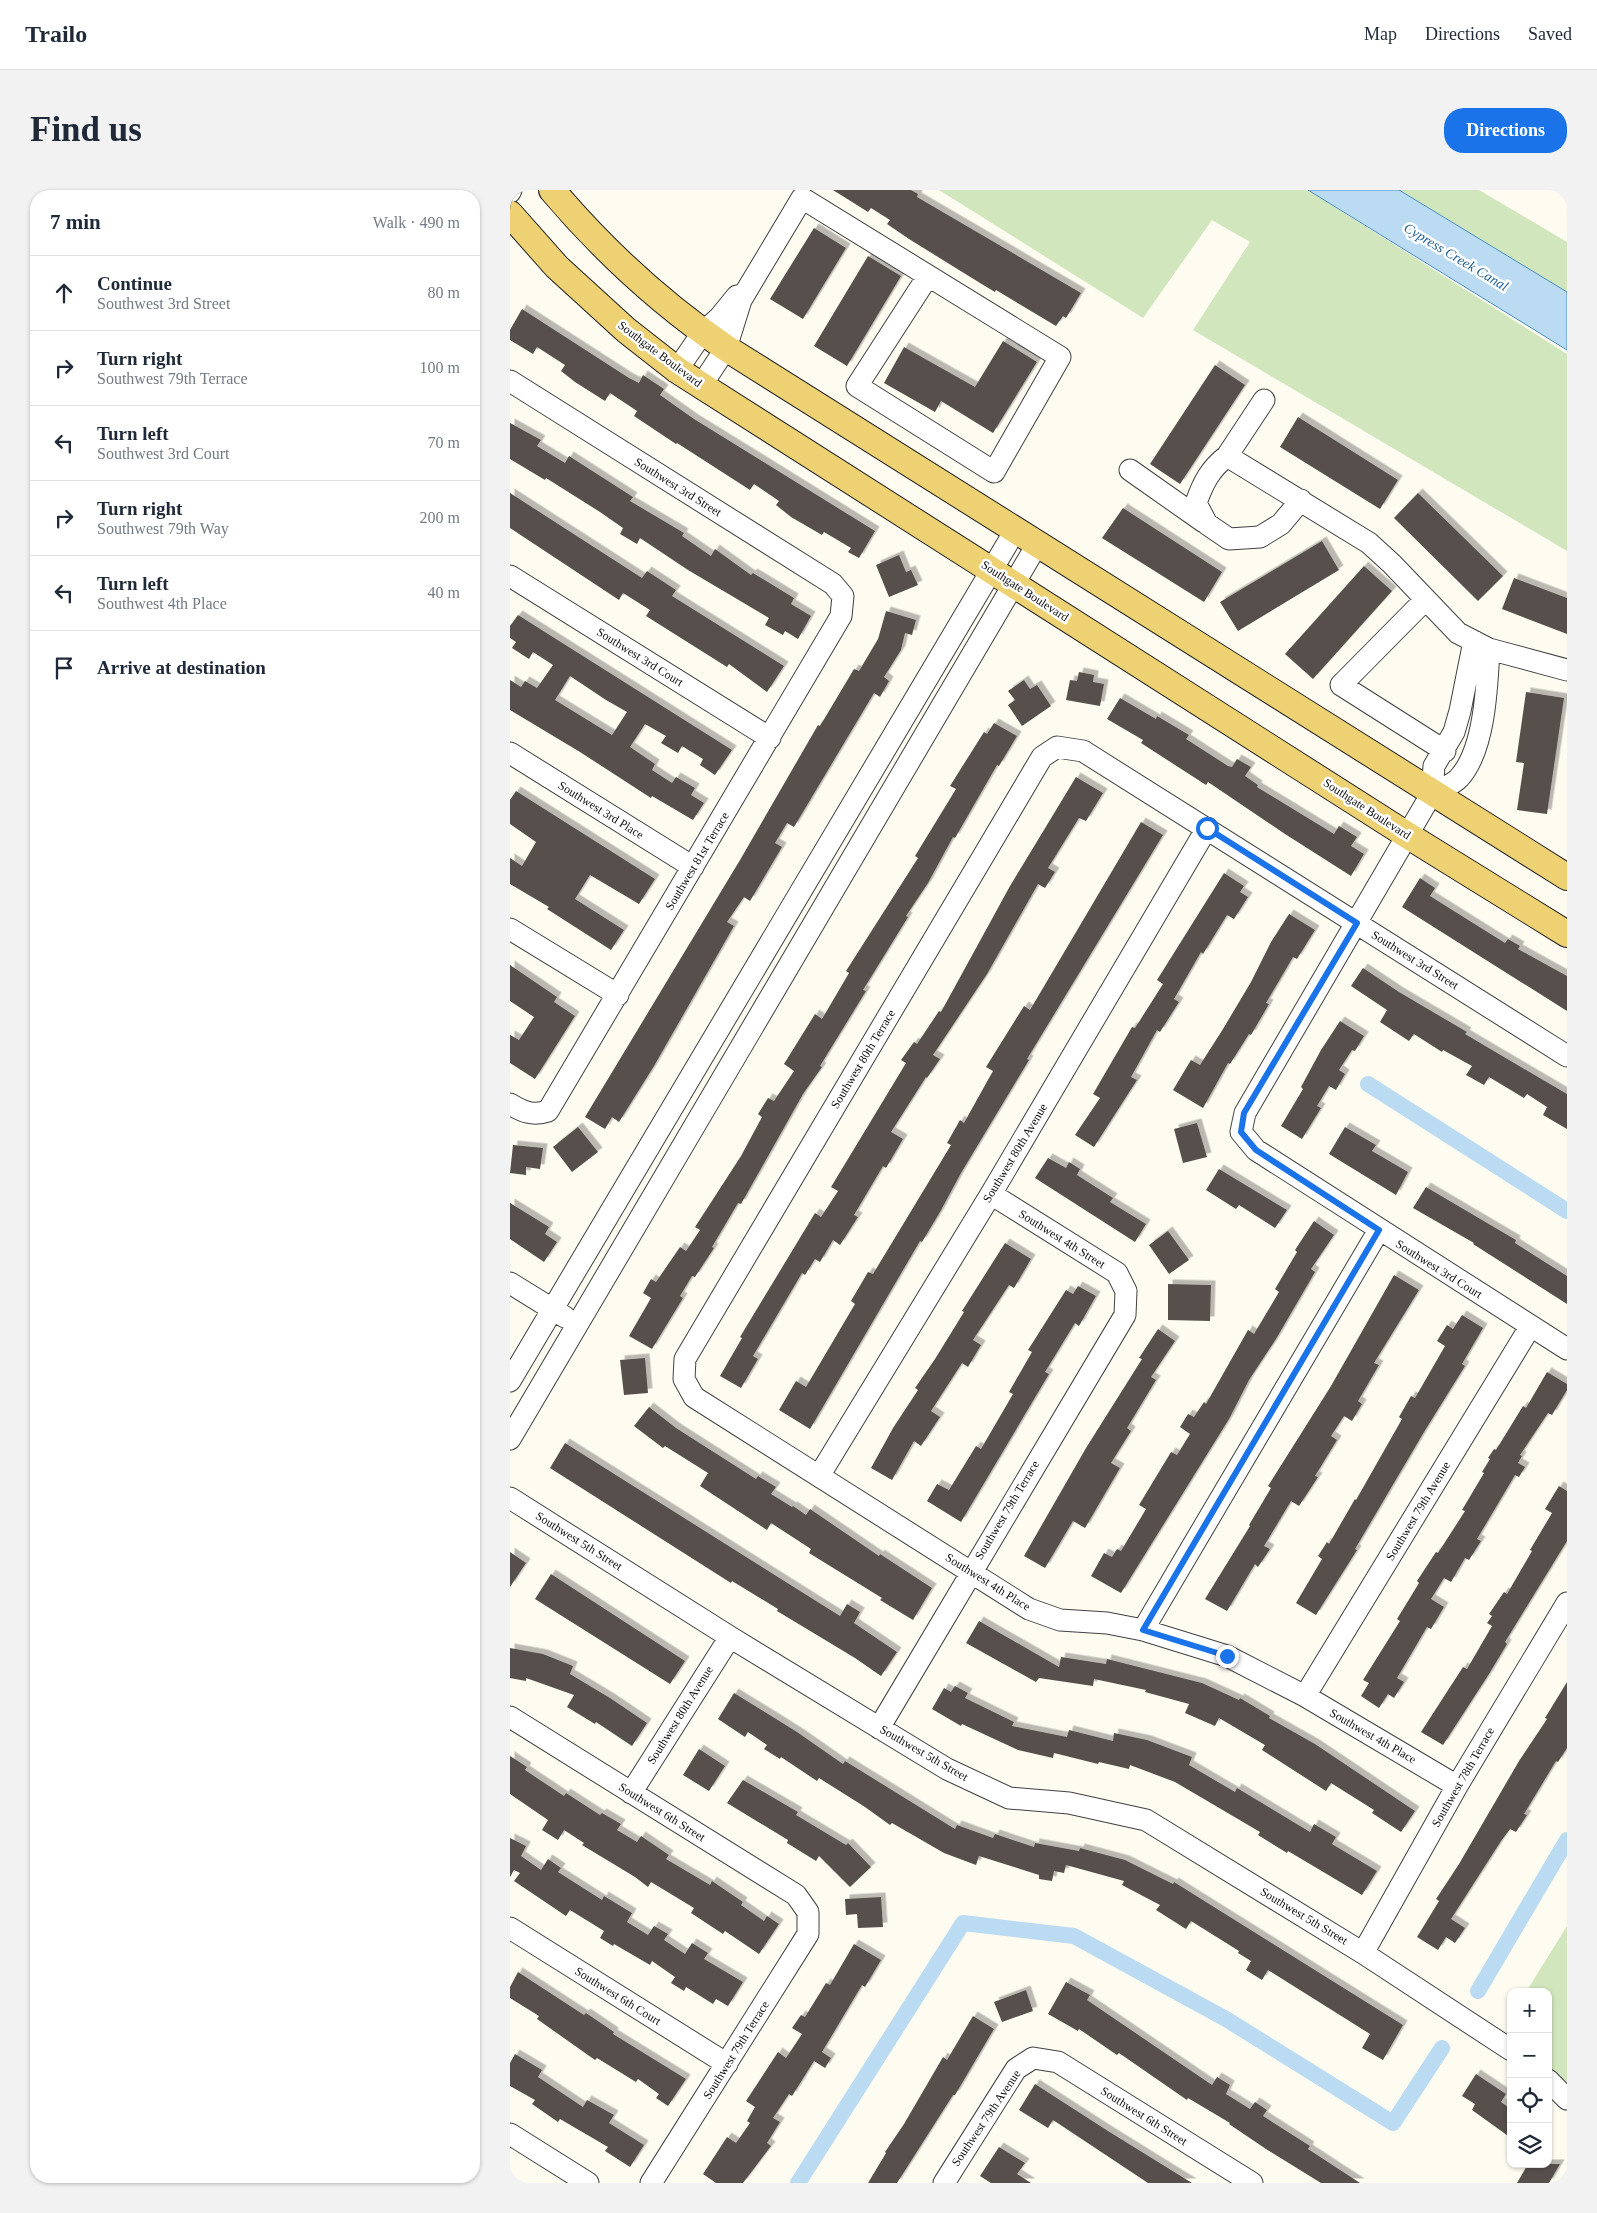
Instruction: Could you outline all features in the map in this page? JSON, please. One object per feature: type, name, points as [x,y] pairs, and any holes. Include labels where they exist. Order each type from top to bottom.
[{"type":"main road","points":[[552,190],[588,232],[653,293],[726,348],[1567,877]]},
{"type":"main road","name":"Southgate Boulevard","points":[[510,214],[557,267],[626,330],[677,370],[1407,835],[1567,934]]},
{"type":"street","points":[[701,386],[726,348],[741,300],[802,198],[1060,357],[994,472],[857,386],[928,276]]},
{"type":"street","points":[[677,370],[703,332],[719,318],[754,277]]},
{"type":"street","name":"Southwest 3rd Street","points":[[510,380],[832,584],[843,596]]},
{"type":"street","points":[[1207,524],[1196,503],[1203,481],[1216,464],[1227,456],[1264,400]]},
{"type":"street","points":[[1227,456],[1369,543],[1458,632],[1481,645],[1567,670]]},
{"type":"street","points":[[1130,470],[1229,538],[1260,537],[1281,524],[1301,500]]},
{"type":"street","points":[[510,1381],[1016,529]]},
{"type":"street","points":[[510,1439],[1038,543]]},
{"type":"street","name":"Southwest 3rd Court","points":[[510,576],[770,738]]},
{"type":"street","name":"Southwest 81st Terrace","points":[[510,1104],[522,1111],[536,1115],[548,1111],[841,616],[843,596]]},
{"type":"street","points":[[1425,600],[1341,685],[1445,751]]},
{"type":"street","points":[[1432,793],[1458,779],[1476,746],[1485,709],[1481,645]]},
{"type":"street","points":[[1357,923],[1432,793],[1434,766],[1445,751],[1454,732],[1481,645]]},
{"type":"street","name":"Southwest 3rd Street","points":[[1057,747],[1083,751],[1567,1056]]},
{"type":"street","name":"Southwest 80th Terrace","points":[[684,1379],[685,1359],[1042,757],[1057,747]]},
{"type":"street","name":"Southwest 3rd Place","points":[[510,753],[693,867]]},
{"type":"street","name":"Southwest 80th Avenue","points":[[819,1476],[991,1194],[1207,828]]},
{"type":"street","name":"Southwest 3rd Court","points":[[1357,923],[1244,1113],[1241,1132],[1256,1150],[1567,1349]]},
{"type":"street","points":[[510,929],[618,995]]},
{"type":"street","name":"Southwest 4th Street","points":[[991,1194],[1117,1273],[1126,1291]]},
{"type":"street","points":[[1143,1630],[1379,1230]]},
{"type":"street","points":[[510,1283],[578,1326]]},
{"type":"street","name":"Southwest 79th Terrace","points":[[879,1728],[1125,1315],[1126,1291]]},
{"type":"street","name":"Southwest 79th Avenue","points":[[1305,1696],[1530,1327]]},
{"type":"street","name":"Southwest 4th Place","points":[[684,1379],[694,1397],[1029,1609],[1060,1620],[1106,1623],[1143,1630],[1227,1656],[1305,1696],[1457,1786]]},
{"type":"street","name":"Southwest 5th Street","points":[[510,1498],[730,1637],[947,1769],[1009,1798],[1069,1803],[1146,1820],[1363,1953],[1507,2047]]},
{"type":"street","name":"Southwest 78th Terrace","points":[[1363,1953],[1457,1786],[1567,1602]]},
{"type":"street","name":"Southwest 80th Avenue","points":[[631,1793],[730,1637]]},
{"type":"street","name":"Southwest 6th Street","points":[[510,1717],[796,1895],[808,1912]]},
{"type":"street","name":"Southwest 79th Terrace","points":[[651,2183],[808,1934],[808,1912]]},
{"type":"street","name":"Southwest 6th Court","points":[[510,1928],[727,2064]]},
{"type":"street","name":"Southwest 79th Avenue","points":[[944,2183],[1016,2069],[1033,2058]]},
{"type":"street","name":"Southwest 6th Street","points":[[1033,2058],[1058,2062],[1252,2183]]},
{"type":"street","points":[[1552,2084],[1567,2099]]},
{"type":"street","points":[[510,2134],[588,2183]]},
{"type":"green space","points":[[939,190],[1306,190],[1311,192],[1567,354],[1567,551],[1193,330],[1250,242],[1212,220],[1143,318]]},
{"type":"green space","points":[[1399,190],[1479,190],[1567,242],[1567,293]]},
{"type":"green space","points":[[1567,1926],[1567,2083],[1552,2070],[1552,1988],[1528,1988]]},
{"type":"water","name":"Cypress Creek Canal","points":[[1308,190],[1399,190],[1567,292],[1567,350]]},
{"type":"building","points":[[833,190],[911,190],[918,194],[917,197],[1081,293],[1066,318],[1063,316],[1056,326],[996,290],[995,292],[909,239],[887,224],[890,220],[871,208],[868,212]]},
{"type":"building","points":[[814,228],[846,248],[803,319],[770,299]]},
{"type":"building","points":[[868,256],[901,276],[847,366],[814,346]]},
{"type":"building","points":[[522,309],[629,378],[639,383],[643,375],[664,389],[660,395],[694,419],[875,531],[859,558],[848,552],[851,548],[824,532],[822,535],[791,517],[776,505],[779,501],[754,484],[750,490],[676,444],[634,416],[637,411],[610,393],[605,401],[575,382],[561,371],[565,365],[537,347],[533,354],[510,340],[510,330]]},
{"type":"building","points":[[1003,341],[1037,362],[993,433],[941,401],[935,412],[884,383],[904,347],[975,387]]},
{"type":"building","points":[[1215,365],[1245,385],[1180,484],[1150,464]]},
{"type":"building","points":[[1298,417],[1398,480],[1380,509],[1280,447]]},
{"type":"building","points":[[510,423],[541,440],[537,446],[565,463],[569,456],[633,497],[630,501],[684,533],[682,536],[711,556],[715,549],[751,575],[753,573],[794,598],[791,604],[811,616],[798,639],[785,631],[783,635],[765,625],[769,618],[688,570],[640,538],[637,544],[620,534],[623,528],[600,512],[546,478],[545,480],[510,459]]},
{"type":"building","points":[[510,493],[642,578],[647,571],[676,590],[672,596],[784,666],[767,692],[729,664],[727,667],[646,616],[650,610],[623,593],[619,600],[510,528]]},
{"type":"building","points":[[1418,493],[1503,576],[1478,601],[1394,518]]},
{"type":"building","points":[[1123,508],[1222,572],[1204,602],[1102,538]]},
{"type":"building","points":[[1322,541],[1339,570],[1238,631],[1220,602]]},
{"type":"building","points":[[899,555],[906,572],[911,570],[918,585],[889,597],[876,565]]},
{"type":"building","points":[[1364,566],[1392,591],[1313,679],[1285,654]]},
{"type":"building","points":[[1514,578],[1567,598],[1567,634],[1502,609]]},
{"type":"building","points":[[886,611],[916,620],[912,635],[905,633],[901,650],[884,677],[889,681],[880,697],[874,693],[794,827],[787,823],[775,843],[782,847],[750,901],[744,897],[727,922],[734,926],[654,1066],[619,1122],[612,1117],[605,1129],[585,1117],[740,860],[818,725],[820,726],[854,669],[859,671],[878,639]]},
{"type":"building","points":[[518,615],[732,750],[715,775],[700,765],[703,759],[682,746],[678,753],[661,743],[666,736],[645,724],[630,747],[655,764],[652,770],[672,783],[676,777],[695,788],[691,795],[704,803],[693,820],[652,796],[651,798],[510,710],[510,680],[521,687],[525,681],[537,688],[553,665],[533,652],[529,659],[512,648],[516,642],[510,638],[510,626]],"holes":[[[570,676],[627,712],[612,735],[555,700]]]},
{"type":"building","points":[[1079,672],[1094,675],[1093,682],[1104,684],[1100,706],[1066,700],[1070,680],[1077,681]]},
{"type":"building","points":[[1024,680],[1030,689],[1037,685],[1051,706],[1022,726],[1008,705],[1015,700],[1008,691]]},
{"type":"building","points":[[1526,692],[1564,698],[1547,814],[1517,810],[1524,763],[1516,762]]},
{"type":"building","points":[[1120,698],[1156,719],[1157,716],[1189,735],[1186,739],[1228,766],[1232,767],[1237,759],[1251,767],[1245,776],[1258,785],[1257,787],[1334,834],[1339,826],[1357,837],[1351,846],[1364,854],[1351,876],[1208,782],[1206,785],[1141,743],[1143,740],[1107,719]]},
{"type":"building","points":[[994,723],[1017,736],[999,766],[997,765],[955,838],[953,837],[928,883],[906,916],[908,917],[863,990],[866,991],[820,1066],[822,1067],[803,1094],[741,1204],[738,1203],[712,1247],[714,1248],[695,1277],[692,1276],[680,1296],[683,1298],[652,1349],[629,1336],[651,1298],[643,1293],[651,1279],[656,1282],[680,1247],[686,1251],[700,1230],[695,1227],[741,1156],[762,1117],[758,1114],[768,1098],[774,1101],[794,1071],[784,1064],[815,1014],[822,1019],[849,973],[846,971],[918,858],[915,856],[956,789],[950,786],[984,732],[987,734]]},
{"type":"building","points":[[1076,777],[1103,793],[1086,821],[1079,818],[1048,868],[1055,872],[1045,888],[1038,884],[987,974],[933,1055],[940,1059],[926,1077],[891,1132],[903,1139],[886,1168],[883,1166],[854,1215],[858,1217],[840,1245],[833,1240],[820,1262],[815,1259],[805,1275],[802,1273],[753,1356],[758,1359],[741,1388],[720,1376],[742,1338],[740,1337],[815,1213],[821,1217],[838,1191],[831,1187],[906,1063],[901,1060],[914,1042],[917,1044],[939,1011],[941,1012],[1010,886]]},
{"type":"building","points":[[516,791],[655,879],[639,904],[590,875],[575,899],[624,930],[611,950],[547,909],[549,907],[510,884],[510,858],[522,866],[536,842],[510,824],[510,800]]},
{"type":"building","points":[[1141,822],[1163,835],[1027,1059],[1029,1060],[961,1173],[940,1212],[922,1242],[920,1241],[810,1429],[779,1410],[796,1381],[806,1387],[855,1304],[851,1301],[868,1272],[873,1274],[951,1145],[947,1143],[960,1120],[964,1123],[993,1071],[986,1067],[1024,1006],[1030,1010]]},
{"type":"building","points":[[1224,873],[1244,886],[1240,892],[1248,897],[1234,919],[1227,915],[1203,954],[1201,952],[1174,999],[1179,1002],[1160,1032],[1157,1030],[1131,1077],[1137,1080],[1094,1147],[1075,1135],[1100,1098],[1093,1094],[1132,1027],[1135,1028],[1163,984],[1157,980]]},
{"type":"building","points":[[1420,878],[1435,888],[1430,896],[1505,943],[1508,939],[1520,946],[1518,949],[1567,976],[1567,1011],[1402,907]]},
{"type":"building","points":[[1289,914],[1315,930],[1297,959],[1293,957],[1266,1003],[1269,1004],[1251,1035],[1249,1034],[1230,1064],[1228,1063],[1203,1108],[1173,1090],[1191,1060],[1200,1065],[1251,982],[1271,942]]},
{"type":"building","points":[[510,965],[557,997],[554,1002],[575,1016],[535,1079],[510,1063],[510,1035],[519,1040],[534,1017],[510,1001]]},
{"type":"building","points":[[1363,968],[1399,992],[1467,1032],[1465,1034],[1567,1094],[1567,1129],[1543,1115],[1547,1107],[1527,1094],[1524,1098],[1489,1077],[1484,1085],[1466,1075],[1472,1066],[1443,1050],[1442,1052],[1414,1034],[1409,1041],[1380,1022],[1387,1010],[1351,986]]},
{"type":"building","points":[[1340,1021],[1364,1036],[1355,1051],[1352,1050],[1339,1070],[1345,1074],[1336,1090],[1329,1086],[1317,1106],[1321,1108],[1302,1139],[1281,1126],[1303,1089],[1301,1087],[1321,1050]]},
{"type":"building","points":[[1197,1123],[1207,1157],[1183,1163],[1174,1129]]},
{"type":"building","points":[[578,1127],[598,1152],[572,1172],[553,1147]]},
{"type":"building","points":[[1345,1127],[1376,1145],[1372,1151],[1408,1172],[1396,1195],[1329,1154]]},
{"type":"building","points":[[513,1145],[543,1148],[540,1169],[526,1167],[526,1175],[510,1173]]},
{"type":"building","points":[[1048,1158],[1066,1168],[1069,1162],[1080,1169],[1077,1175],[1113,1198],[1110,1202],[1146,1224],[1135,1242],[1035,1178]]},
{"type":"building","points":[[1219,1169],[1287,1210],[1275,1228],[1239,1205],[1236,1209],[1206,1190]]},
{"type":"building","points":[[1426,1187],[1516,1240],[1515,1243],[1567,1276],[1567,1304],[1474,1243],[1413,1208]]},
{"type":"building","points":[[510,1203],[549,1227],[545,1234],[557,1242],[544,1262],[510,1239]]},
{"type":"building","points":[[1314,1221],[1334,1235],[1311,1269],[1315,1272],[1276,1339],[1249,1380],[1229,1419],[1121,1593],[1091,1576],[1104,1553],[1112,1557],[1117,1549],[1121,1551],[1146,1509],[1139,1505],[1171,1452],[1177,1455],[1190,1434],[1180,1427],[1188,1414],[1194,1417],[1204,1402],[1206,1404],[1248,1330],[1254,1334],[1279,1292],[1275,1289],[1297,1252],[1295,1250]]},
{"type":"building","points":[[1168,1231],[1189,1260],[1169,1274],[1149,1245]]},
{"type":"building","points":[[1005,1243],[1031,1259],[1014,1288],[1009,1285],[973,1340],[981,1345],[968,1367],[962,1363],[931,1411],[940,1417],[921,1446],[914,1441],[892,1480],[871,1468],[893,1428],[918,1390],[915,1388],[935,1359],[964,1312],[962,1311]]},
{"type":"building","points":[[1394,1275],[1419,1290],[1374,1363],[1379,1365],[1358,1401],[1362,1404],[1352,1421],[1344,1416],[1331,1436],[1337,1440],[1315,1476],[1318,1477],[1299,1506],[1291,1501],[1264,1546],[1270,1549],[1258,1567],[1255,1564],[1227,1611],[1205,1599],[1250,1526],[1271,1488],[1268,1486],[1331,1386]]},
{"type":"building","points":[[1168,1284],[1211,1285],[1210,1321],[1168,1320]]},
{"type":"building","points":[[1078,1286],[1096,1296],[1079,1326],[1075,1323],[1045,1372],[1049,1374],[961,1522],[927,1501],[937,1484],[949,1490],[976,1446],[981,1449],[1013,1394],[1009,1392],[1032,1352],[1028,1350],[1066,1290],[1073,1294]]},
{"type":"building","points":[[1462,1315],[1483,1328],[1462,1364],[1465,1366],[1355,1549],[1357,1550],[1316,1615],[1296,1603],[1322,1559],[1318,1556],[1327,1542],[1329,1544],[1356,1500],[1402,1419],[1399,1417],[1411,1396],[1415,1398],[1445,1346],[1437,1341],[1447,1325],[1453,1329]]},
{"type":"building","points":[[1158,1329],[1175,1341],[1151,1377],[1156,1380],[1127,1428],[1131,1431],[1111,1463],[1120,1468],[1085,1528],[1073,1521],[1045,1568],[1024,1556],[1086,1448],[1142,1359],[1139,1358]]},
{"type":"building","points":[[645,1358],[648,1393],[624,1395],[620,1360]]},
{"type":"building","points":[[1547,1372],[1567,1384],[1567,1390],[1552,1415],[1548,1413],[1520,1455],[1522,1456],[1518,1463],[1525,1467],[1519,1477],[1515,1475],[1477,1539],[1481,1541],[1469,1560],[1465,1558],[1451,1582],[1444,1578],[1431,1599],[1444,1607],[1431,1629],[1427,1627],[1397,1678],[1404,1682],[1394,1698],[1388,1694],[1379,1708],[1361,1696],[1369,1683],[1363,1680],[1400,1621],[1397,1619],[1419,1583],[1417,1581],[1465,1511],[1462,1510],[1484,1473],[1482,1472],[1490,1459],[1488,1458],[1494,1449],[1496,1450],[1523,1406],[1526,1408]]},
{"type":"building","points":[[649,1407],[676,1428],[756,1479],[758,1476],[776,1487],[771,1494],[806,1515],[810,1509],[879,1556],[880,1554],[932,1588],[913,1620],[880,1600],[882,1598],[809,1553],[811,1549],[771,1523],[767,1530],[700,1486],[708,1473],[665,1446],[663,1448],[634,1426]]},
{"type":"building","points":[[565,1443],[840,1616],[847,1604],[860,1612],[854,1623],[897,1652],[881,1676],[777,1611],[778,1609],[732,1581],[731,1583],[550,1468]]},
{"type":"building","points":[[1559,1486],[1567,1491],[1567,1541],[1505,1642],[1507,1644],[1489,1674],[1443,1745],[1421,1732],[1463,1667],[1467,1669],[1492,1626],[1487,1623],[1492,1616],[1489,1614],[1504,1592],[1507,1594],[1532,1551],[1530,1550],[1552,1513],[1545,1509]]},
{"type":"building","points":[[510,1552],[526,1563],[510,1587]]},
{"type":"building","points":[[551,1574],[685,1661],[670,1684],[535,1599]]},
{"type":"building","points":[[979,1621],[1059,1667],[1061,1657],[1106,1664],[1107,1659],[1202,1683],[1239,1700],[1240,1698],[1270,1716],[1269,1718],[1315,1744],[1415,1811],[1401,1832],[1372,1813],[1374,1810],[1331,1783],[1326,1791],[1262,1750],[1265,1745],[1219,1718],[1215,1726],[1185,1713],[1189,1704],[1145,1692],[1146,1690],[1094,1679],[1093,1686],[1039,1678],[1036,1682],[966,1643]]},
{"type":"building","points":[[510,1648],[543,1654],[573,1666],[570,1674],[647,1723],[632,1746],[596,1722],[595,1724],[567,1707],[574,1695],[526,1678],[526,1681],[510,1678]]},
{"type":"building","points":[[1567,1682],[1567,1748],[1558,1762],[1556,1761],[1524,1814],[1527,1815],[1516,1832],[1510,1829],[1501,1841],[1451,1919],[1465,1928],[1455,1943],[1446,1937],[1438,1950],[1417,1937],[1439,1901],[1436,1899],[1459,1864],[1519,1761],[1547,1719],[1545,1718]]},
{"type":"building","points":[[955,1686],[968,1693],[965,1698],[1014,1722],[1012,1726],[1067,1737],[1069,1730],[1113,1741],[1114,1733],[1147,1740],[1192,1757],[1189,1765],[1235,1792],[1237,1788],[1310,1832],[1314,1824],[1336,1837],[1332,1844],[1377,1871],[1362,1895],[1288,1851],[1287,1853],[1258,1835],[1260,1832],[1175,1782],[1130,1765],[1129,1769],[1099,1762],[1098,1764],[1054,1753],[1053,1758],[1018,1750],[962,1724],[961,1726],[932,1709],[944,1688],[951,1692]]},
{"type":"building","points":[[734,1693],[797,1732],[843,1764],[845,1761],[955,1829],[957,1825],[993,1838],[995,1834],[1034,1847],[1035,1843],[1079,1851],[1080,1848],[1125,1860],[1173,1884],[1174,1882],[1403,2025],[1383,2060],[1362,2048],[1370,2034],[1268,1970],[1262,1980],[1246,1970],[1251,1961],[1238,1953],[1239,1951],[1191,1921],[1186,1929],[1156,1910],[1160,1905],[1122,1885],[1124,1881],[1066,1865],[1064,1873],[1054,1871],[1052,1881],[1039,1879],[1039,1875],[979,1856],[976,1865],[944,1853],[892,1823],[890,1825],[819,1778],[817,1781],[781,1757],[780,1759],[764,1749],[767,1745],[748,1732],[745,1737],[718,1719]]},
{"type":"building","points":[[699,1749],[725,1766],[709,1791],[683,1775]]},
{"type":"building","points":[[510,1756],[527,1767],[525,1770],[564,1796],[566,1793],[600,1815],[602,1813],[621,1824],[617,1830],[637,1842],[641,1836],[669,1855],[666,1859],[710,1885],[712,1881],[743,1902],[741,1905],[764,1921],[767,1916],[779,1924],[759,1954],[725,1931],[723,1934],[691,1913],[694,1908],[651,1882],[648,1887],[582,1845],[584,1843],[564,1830],[558,1840],[542,1830],[548,1820],[510,1794]]},
{"type":"building","points":[[743,1780],[798,1812],[796,1815],[846,1845],[848,1843],[871,1867],[850,1887],[819,1856],[816,1861],[787,1843],[788,1840],[727,1803]]},
{"type":"building","points":[[510,1838],[526,1846],[521,1856],[541,1870],[548,1859],[561,1868],[558,1872],[602,1900],[604,1896],[632,1913],[627,1922],[648,1935],[654,1926],[668,1934],[664,1940],[685,1954],[692,1943],[708,1953],[704,1959],[743,1982],[728,2006],[716,1999],[713,2004],[686,1987],[684,1991],[671,1983],[675,1977],[652,1961],[650,1965],[614,1944],[613,1946],[600,1938],[604,1931],[570,1910],[566,1916],[514,1881],[520,1873],[514,1870],[510,1877]]},
{"type":"building","points":[[881,1897],[883,1927],[858,1928],[857,1914],[846,1915],[845,1899]]},
{"type":"building","points":[[854,1944],[881,1960],[865,1987],[862,1985],[822,2052],[831,2058],[825,2068],[814,2061],[792,2096],[789,2094],[773,2118],[780,2122],[767,2143],[771,2146],[743,2183],[716,2183],[703,2174],[727,2137],[736,2143],[750,2123],[747,2121],[755,2107],[746,2101],[778,2052],[786,2058],[802,2034],[792,2028],[801,2015],[805,2017],[826,1983],[830,1985]]},
{"type":"building","points":[[518,1972],[584,2015],[586,2013],[614,2032],[613,2034],[686,2079],[668,2106],[656,2098],[659,2094],[638,2079],[636,2082],[597,2058],[595,2060],[537,2019],[539,2016],[510,1998],[510,1987]]},
{"type":"building","points":[[1066,1982],[1090,1995],[1087,2000],[1212,2085],[1217,2077],[1230,2085],[1226,2094],[1250,2109],[1255,2102],[1267,2110],[1263,2116],[1310,2146],[1308,2149],[1360,2183],[1321,2183],[1266,2149],[1230,2123],[1188,2098],[1187,2100],[1119,2053],[1117,2055],[1079,2029],[1078,2031],[1048,2014]]},
{"type":"building","points":[[1026,1990],[1033,2011],[1002,2022],[994,2002]]},
{"type":"building","points":[[973,2016],[994,2029],[955,2095],[953,2095],[897,2183],[868,2183],[943,2057],[947,2060]]},
{"type":"building","points":[[515,2054],[542,2070],[538,2077],[583,2107],[587,2100],[614,2115],[609,2123],[644,2145],[630,2167],[605,2151],[608,2147],[560,2119],[558,2122],[532,2104],[535,2100],[510,2086],[510,2063]]},
{"type":"building","points":[[1476,2074],[1506,2094],[1501,2102],[1507,2106],[1507,2135],[1472,2110],[1475,2104],[1462,2096]]},
{"type":"building","points":[[1035,2084],[1192,2183],[1148,2183],[1053,2120],[1048,2128],[1019,2110]]},
{"type":"building","points":[[999,2147],[1025,2163],[1017,2174],[1031,2183],[991,2183],[980,2176]]},
{"type":"building","points":[[1552,2164],[1560,2164],[1549,2183],[1517,2183],[1526,2168],[1552,2168]]},
{"type":"waterway","points":[[1368,1084],[1567,1211]]},
{"type":"waterway","points":[[1478,1991],[1567,1840]]},
{"type":"waterway","points":[[798,2183],[963,1923],[1074,1936],[1226,2019],[1393,2123],[1442,2048]]},
{"type":"route","points":[[1207,828],[1357,923],[1244,1113],[1241,1132],[1256,1150],[1379,1230],[1143,1630],[1227,1656]]}]
